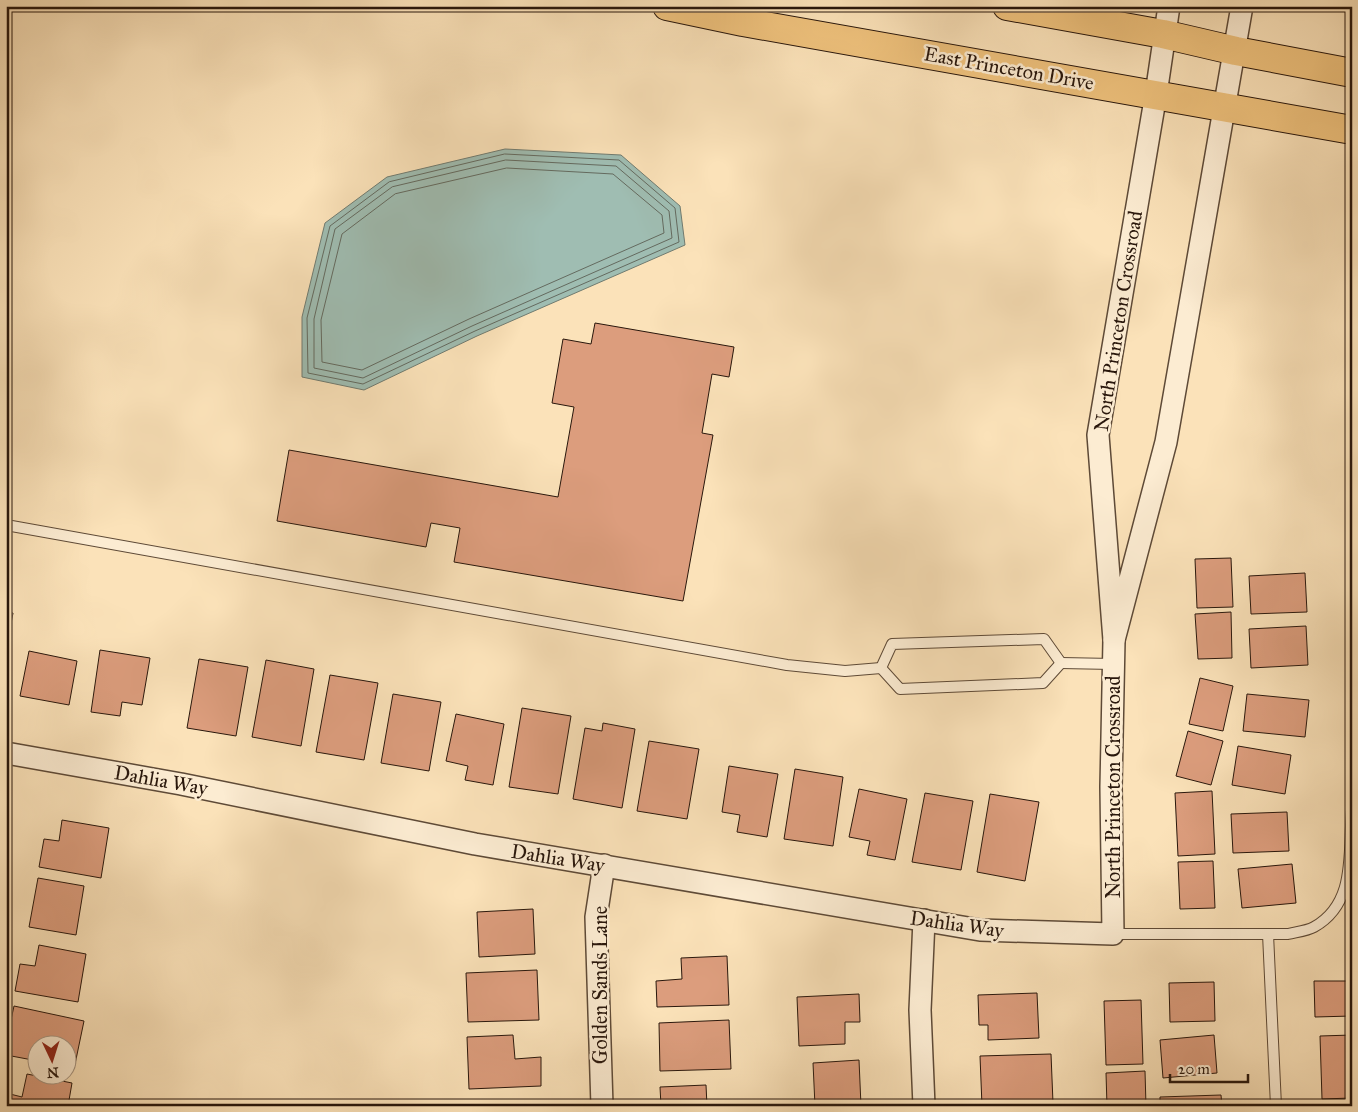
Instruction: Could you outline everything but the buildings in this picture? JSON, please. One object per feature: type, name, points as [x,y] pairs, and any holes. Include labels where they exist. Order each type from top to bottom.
[{"type":"highway","name":"East Princeton Drive","points":[[667,6],[743,22],[1352,130]]},
{"type":"highway","points":[[1007,6],[1163,34],[1236,51],[1352,73]]},
{"type":"street","name":"North Princeton Crossroad","points":[[1114,934],[1111,787],[1114,640],[1098,435],[1156,94],[1168,6]]},
{"type":"street","name":"North Princeton Crossroad","points":[[1114,640],[1166,442],[1236,51],[1242,6]]},
{"type":"street","name":"Dahlia Way","points":[[6,753],[181,784],[475,844],[989,931],[1114,934]]},
{"type":"street","name":"Golden Sands Lane","points":[[602,1106],[596,917],[604,866]]},
{"type":"street","points":[[924,920],[920,1010],[924,1106]]},
{"type":"lane","points":[[6,525],[787,665],[845,671],[882,668]]},
{"type":"lane","points":[[882,668],[892,644],[1044,639],[1061,662]]},
{"type":"lane","points":[[882,668],[900,689],[1043,683],[1061,662]]},
{"type":"lane","points":[[1061,662],[1113,664]]},
{"type":"lane","points":[[1114,934],[1288,934],[1313,928],[1327,918],[1341,902],[1349,879],[1352,810]]},
{"type":"lane","points":[[1268,934],[1276,1106]]},
{"type":"water","points":[[505,149],[621,155],[680,206],[685,245],[477,336],[364,390],[302,377],[302,317],[325,223],[387,177]]}]
